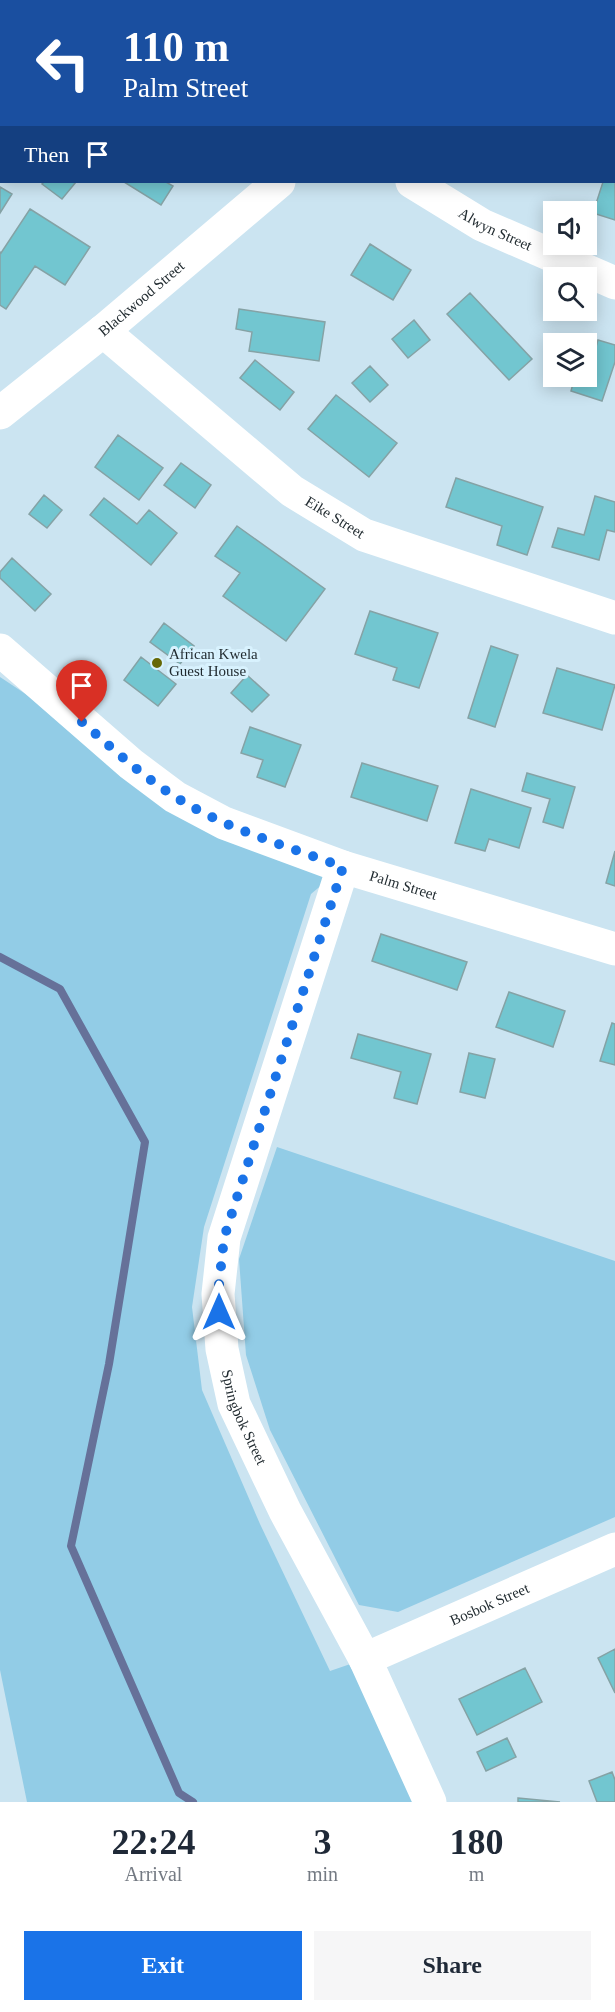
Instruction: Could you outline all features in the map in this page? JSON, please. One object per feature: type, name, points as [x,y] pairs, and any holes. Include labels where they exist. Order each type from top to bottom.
[{"type":"street","name":"Blackwood Street","points":[[4,402],[103,331],[278,183]]},
{"type":"street","name":"Alwyn Street","points":[[414,183],[482,225],[615,283]]},
{"type":"street","name":"Eike Street","points":[[103,331],[292,491],[364,535],[615,618]]},
{"type":"street","name":"Palm Street","points":[[0,650],[131,764],[175,797],[224,823],[343,867],[615,949]]},
{"type":"street","name":"Springbok Street","points":[[343,867],[224,1238],[218,1294],[222,1349],[234,1404],[285,1511],[365,1659],[430,1802]]},
{"type":"street","name":"Bosbok Street","points":[[365,1659],[615,1549]]},
{"type":"shaded area","points":[[0,677],[131,764],[343,867],[311,894],[204,1227],[192,1307],[202,1390],[260,1524],[330,1671],[365,1659],[429,1802],[27,1802],[0,1670]]},
{"type":"shaded area","points":[[277,1147],[615,1261],[615,1517],[398,1612],[359,1605],[270,1430],[246,1355],[239,1259]]},
{"type":"building","points":[[43,183],[75,183],[62,199]]},
{"type":"building","points":[[126,183],[168,183],[173,186],[161,205]]},
{"type":"building","points":[[603,183],[615,183],[615,220],[597,214],[597,201]]},
{"type":"building","points":[[0,187],[12,194],[0,213]]},
{"type":"building","points":[[30,209],[90,247],[65,285],[35,266],[6,309],[0,305],[0,252]]},
{"type":"building","points":[[370,244],[411,270],[393,300],[351,275]]},
{"type":"building","points":[[470,293],[532,359],[509,380],[447,314]]},
{"type":"building","points":[[239,309],[325,322],[319,361],[249,351],[252,332],[236,329]]},
{"type":"building","points":[[414,320],[430,340],[408,358],[392,339]]},
{"type":"building","points":[[598,340],[615,345],[615,362],[602,401],[571,391],[572,387],[597,387]]},
{"type":"building","points":[[255,360],[294,392],[280,410],[240,378]]},
{"type":"building","points":[[370,366],[388,385],[370,402],[352,383]]},
{"type":"building","points":[[336,395],[397,443],[369,477],[308,429]]},
{"type":"building","points":[[118,435],[163,468],[139,500],[95,467]]},
{"type":"building","points":[[181,463],[211,485],[195,508],[164,485]]},
{"type":"building","points":[[456,478],[543,507],[527,555],[497,545],[502,526],[446,507]]},
{"type":"building","points":[[44,495],[62,510],[47,528],[29,514]]},
{"type":"building","points":[[595,496],[615,502],[615,532],[607,530],[599,560],[552,547],[558,528],[584,535]]},
{"type":"building","points":[[104,498],[137,524],[149,510],[177,533],[151,565],[90,515]]},
{"type":"building","points":[[237,526],[325,589],[286,641],[223,596],[240,573],[215,556]]},
{"type":"building","points":[[12,558],[51,594],[35,611],[0,578],[0,572]]},
{"type":"building","points":[[370,611],[438,633],[419,688],[393,680],[397,668],[355,654]]},
{"type":"building","points":[[164,623],[194,646],[180,664],[150,642]]},
{"type":"building","points":[[491,646],[518,655],[495,727],[468,718]]},
{"type":"building","points":[[141,657],[176,684],[158,706],[124,680]]},
{"type":"building","points":[[557,668],[615,685],[602,730],[543,713]]},
{"type":"building","points":[[247,675],[269,695],[252,712],[231,693]]},
{"type":"building","points":[[250,727],[301,745],[285,787],[257,777],[263,760],[241,753]]},
{"type":"building","points":[[362,763],[438,786],[427,821],[351,797]]},
{"type":"building","points":[[527,773],[575,787],[563,828],[543,822],[550,799],[522,791]]},
{"type":"building","points":[[471,789],[531,808],[519,848],[489,839],[485,851],[455,843]]},
{"type":"building","points":[[615,851],[615,886],[606,883]]},
{"type":"building","points":[[381,934],[467,962],[457,990],[372,961]]},
{"type":"building","points":[[509,992],[565,1011],[553,1047],[496,1027]]},
{"type":"building","points":[[612,1023],[615,1024],[615,1065],[600,1061]]},
{"type":"building","points":[[358,1034],[431,1054],[417,1104],[394,1098],[401,1072],[351,1058]]},
{"type":"building","points":[[469,1053],[495,1059],[485,1098],[460,1092]]},
{"type":"building","points":[[615,1649],[615,1693],[598,1658]]},
{"type":"building","points":[[525,1668],[542,1702],[477,1735],[459,1699]]},
{"type":"building","points":[[507,1738],[516,1757],[486,1771],[477,1752]]},
{"type":"building","points":[[612,1772],[615,1780],[615,1802],[597,1802],[589,1781]]},
{"type":"building","points":[[518,1798],[560,1802],[518,1802]]},
{"type":"waterway","points":[[0,957],[60,989],[145,1142],[109,1364],[71,1546],[179,1793],[193,1802]]},
{"type":"place","name":"African Kwela Guest House","points":[[157,663]]},
{"type":"route","points":[[82,722],[131,764],[175,797],[224,823],[343,867],[224,1238],[218,1294],[219,1312]]}]
